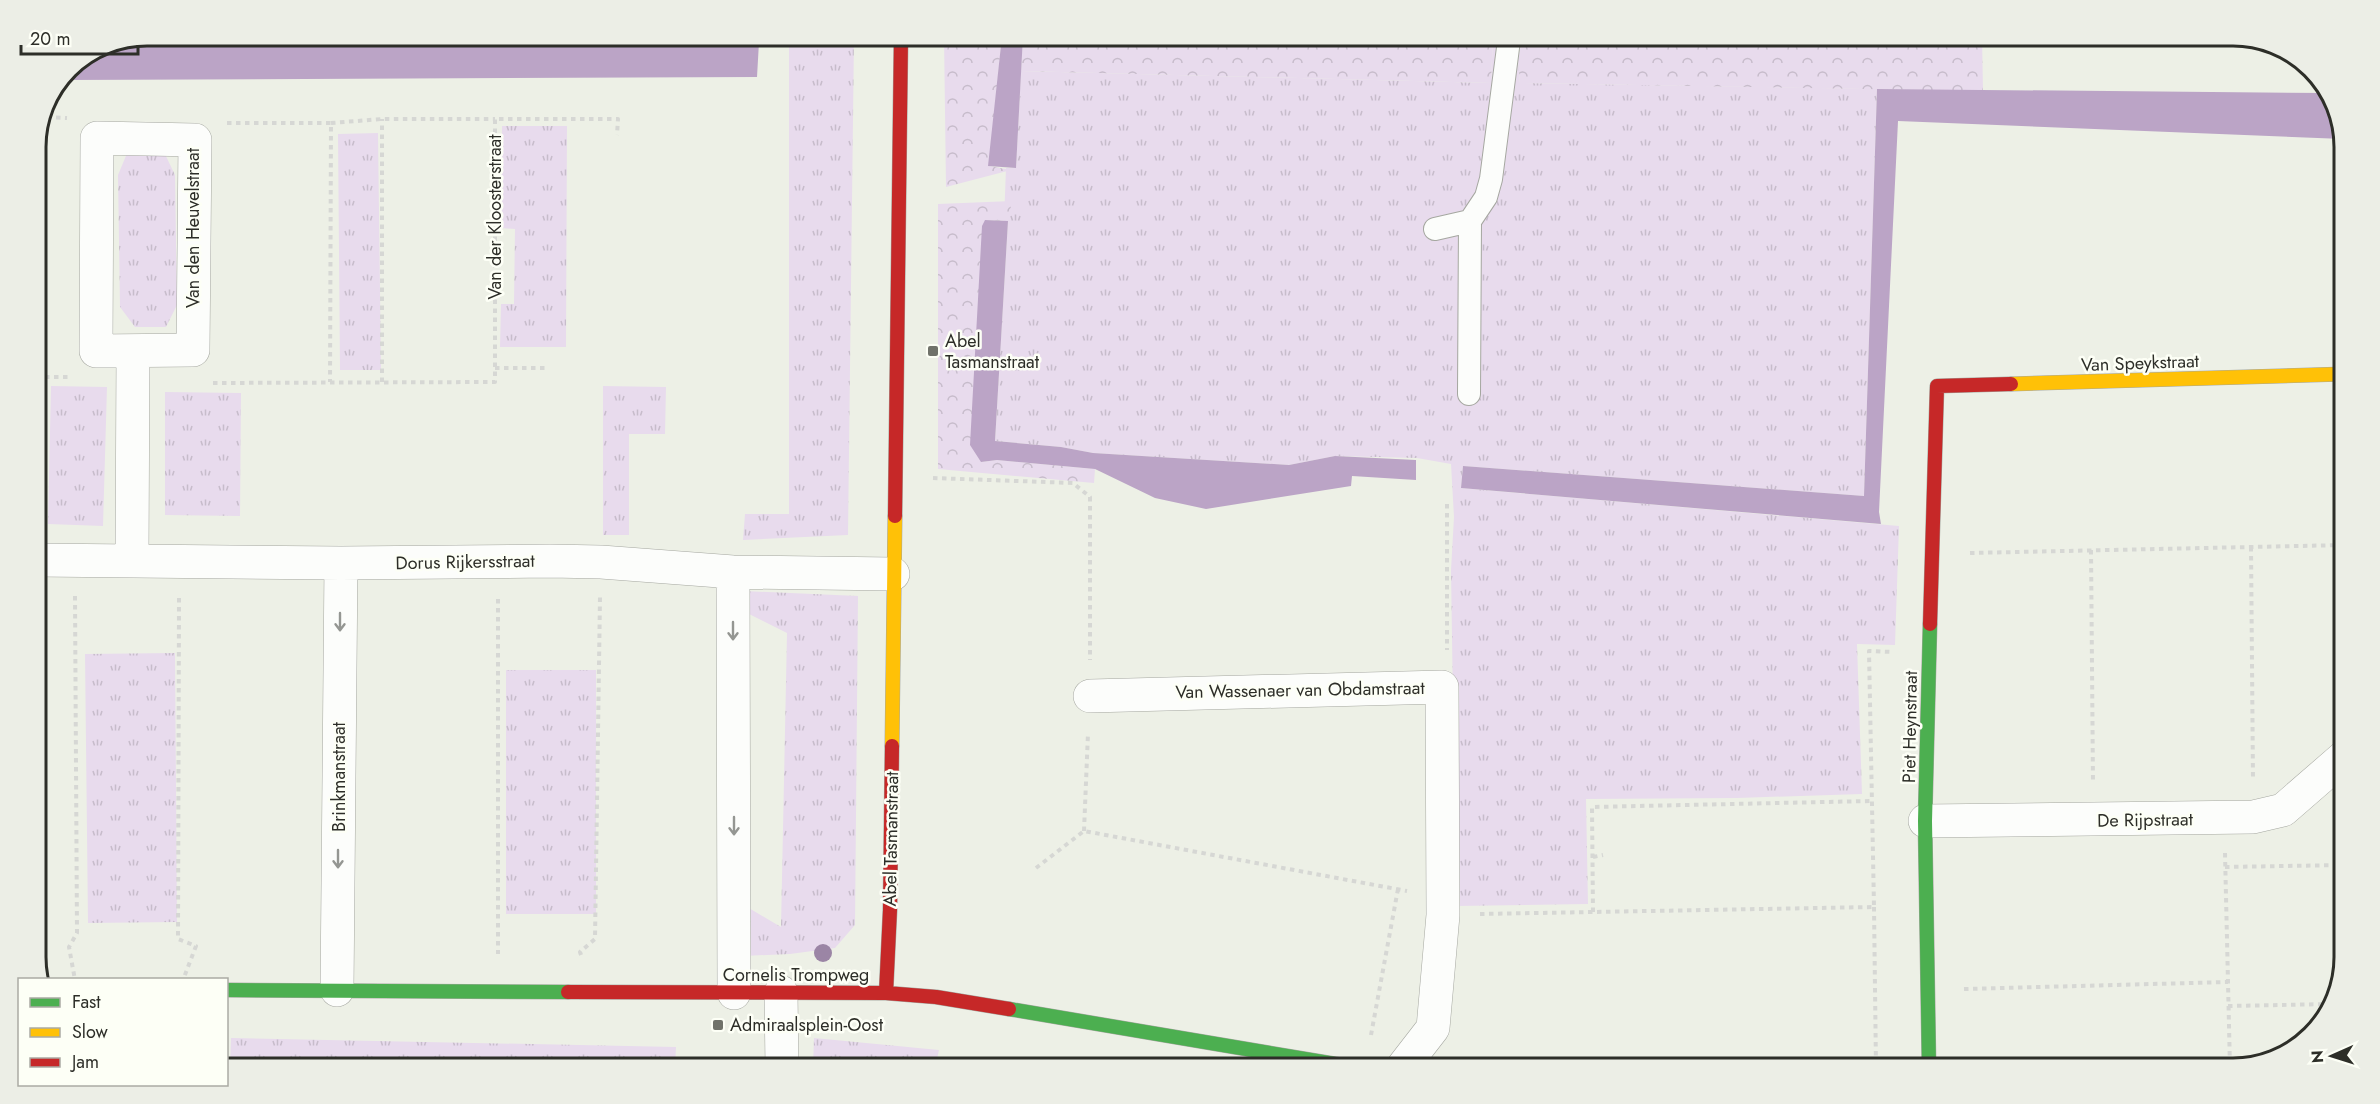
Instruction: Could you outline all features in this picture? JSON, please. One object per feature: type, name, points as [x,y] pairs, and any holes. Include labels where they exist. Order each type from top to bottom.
[{"type":"street","name":"Abel Tasmanstraat","points":[[886,993],[890,910],[901,46]]},
{"type":"street","name":"Van den Heuvelstraat","points":[[97,138],[195,140],[193,350],[96,351],[97,138]]},
{"type":"street","points":[[132,560],[133,351]]},
{"type":"street","name":"Van Speykstraat","points":[[1937,386],[2170,381],[2333,374]]},
{"type":"street","name":"Piet Heynstraat","points":[[1929,1058],[1925,821],[1937,386]]},
{"type":"street","name":"Dorus Rijkersstraat","points":[[47,560],[341,563],[601,562],[733,572],[893,574]]},
{"type":"street","name":"Brinkmanstraat","points":[[337,990],[341,563]]},
{"type":"street","points":[[733,572],[734,993]]},
{"type":"street","name":"Van Wassenaer van Obdamstraat","points":[[1090,696],[1442,687],[1443,907],[1432,1028],[1410,1058]]},
{"type":"street","name":"De Rijpstraat","points":[[1925,821],[2239,818],[2283,810],[2334,766]]},
{"type":"street","name":"Cornelis Trompweg","points":[[228,990],[886,993],[936,997],[1299,1058]]},
{"type":"street","points":[[781,992],[782,1058]]},
{"type":"lane","points":[[1469,394],[1470,221],[1486,197],[1491,179],[1508,46]]},
{"type":"lane","points":[[1435,229],[1470,221]]},
{"type":"path","points":[[193,350],[213,383],[382,382],[382,119]]},
{"type":"path","points":[[195,140],[212,123],[495,119]]},
{"type":"path","name":"Van der Kloosterstraat","points":[[382,382],[495,382],[495,119],[618,119],[617,135]]},
{"type":"path","points":[[330,382],[331,123]]},
{"type":"path","points":[[495,368],[549,368]]},
{"type":"path","points":[[895,476],[1073,483],[1090,497],[1090,696],[1084,831]]},
{"type":"path","points":[[1447,504],[1448,647]]},
{"type":"path","points":[[1932,554],[2333,545]]},
{"type":"path","points":[[2230,1058],[2225,867],[2239,818],[2251,547]]},
{"type":"path","points":[[2091,550],[2094,820]]},
{"type":"path","points":[[75,560],[77,933],[69,947],[75,978]]},
{"type":"path","points":[[179,561],[178,939],[196,946],[184,978]]},
{"type":"path","points":[[498,562],[498,991]]},
{"type":"path","points":[[596,992],[580,952],[595,939],[601,562]]},
{"type":"path","points":[[1876,1058],[1869,651],[1930,654]]},
{"type":"path","points":[[1593,912],[1592,807],[1871,801]]},
{"type":"path","points":[[1036,868],[1084,831],[1398,889],[1443,907],[1593,912],[1874,907]]},
{"type":"path","points":[[1593,856],[1603,855]]},
{"type":"path","points":[[2225,867],[2334,865]]},
{"type":"path","points":[[1370,1046],[1398,889]]},
{"type":"path","points":[[1928,990],[2228,982]]},
{"type":"path","points":[[2229,1006],[2321,1004]]},
{"type":"green space","points":[[789,46],[854,46],[848,535],[743,540],[745,514],[789,514]]},
{"type":"green space","points":[[944,46],[1001,46],[989,166],[1011,170],[946,187]]},
{"type":"green space","points":[[1022,46],[1493,46],[1491,83],[1021,71]]},
{"type":"green space","points":[[1493,46],[1497,46],[1502,59],[1518,59],[1520,83],[1877,89],[1864,496],[1463,466],[1461,488],[1899,526],[1895,645],[1857,644],[1862,794],[1586,799],[1588,904],[1456,906],[1451,570],[1454,517],[1451,464],[1417,458],[1335,456],[1289,465],[1093,453],[1061,447],[995,441],[1008,221],[1004,221],[1006,168],[1016,168],[1021,71],[1491,83]]},
{"type":"green space","points":[[1521,46],[1982,46],[1983,91],[1520,83],[1518,60]]},
{"type":"green space","points":[[502,126],[567,126],[566,347],[500,347],[501,304],[514,304],[515,229],[501,228]]},
{"type":"green space","points":[[378,133],[381,370],[340,370],[338,134]]},
{"type":"green space","points":[[128,151],[164,152],[175,175],[177,305],[166,327],[135,327],[120,307],[118,175]]},
{"type":"green space","points":[[1012,201],[1008,221],[986,220],[981,462],[997,460],[1095,469],[1094,483],[938,469],[938,204]]},
{"type":"green space","points":[[51,386],[107,387],[103,526],[48,524]]},
{"type":"green space","points":[[603,386],[666,387],[665,434],[629,434],[629,535],[603,535]]},
{"type":"green space","points":[[165,392],[241,393],[240,516],[165,515]]},
{"type":"green space","points":[[744,591],[858,596],[855,925],[835,948],[790,954],[743,956],[742,904],[781,927],[787,633],[745,612]]},
{"type":"green space","points":[[175,653],[177,922],[88,923],[85,654]]},
{"type":"green space","points":[[506,670],[596,670],[596,914],[506,914]]},
{"type":"green space","points":[[231,1038],[676,1047],[675,1058],[230,1058]]},
{"type":"green space","points":[[814,1038],[939,1050],[937,1058],[813,1058]]},
{"type":"shaded area","points":[[759,46],[757,77],[73,80],[91,64],[109,54],[141,47]]},
{"type":"shaded area","points":[[1001,46],[1022,46],[1016,168],[988,166]]},
{"type":"shaded area","points":[[1877,89],[2317,93],[2326,109],[2333,139],[1898,121],[1879,512],[1881,524],[1461,488],[1463,466],[1864,496]]},
{"type":"shaded area","points":[[985,220],[1008,221],[995,441],[1061,447],[1093,453],[1289,465],[1335,456],[1416,460],[1416,480],[1352,476],[1351,486],[1206,509],[1155,498],[1095,469],[997,460],[981,462],[970,445],[982,226]]},
{"type":"traffic: fast","points":[[1929,1058],[1925,821],[1930,624]]},
{"type":"traffic: fast","points":[[228,990],[568,992]]},
{"type":"traffic: fast","points":[[1009,1009],[1300,1058]]},
{"type":"traffic: slow","points":[[2011,384],[2333,374]]},
{"type":"traffic: slow","points":[[892,746],[895,516]]},
{"type":"traffic: jam","points":[[895,516],[901,46]]},
{"type":"traffic: jam","points":[[1930,624],[1937,386],[2011,384]]},
{"type":"traffic: jam","points":[[886,993],[890,910],[892,746]]},
{"type":"traffic: jam","points":[[568,992],[886,993],[936,997],[1009,1009]]},
{"type":"place","name":"Abel Tasmanstraat","points":[[933,351]]},
{"type":"place","name":"Admiraalsplein-Oost","points":[[718,1025]]}]
